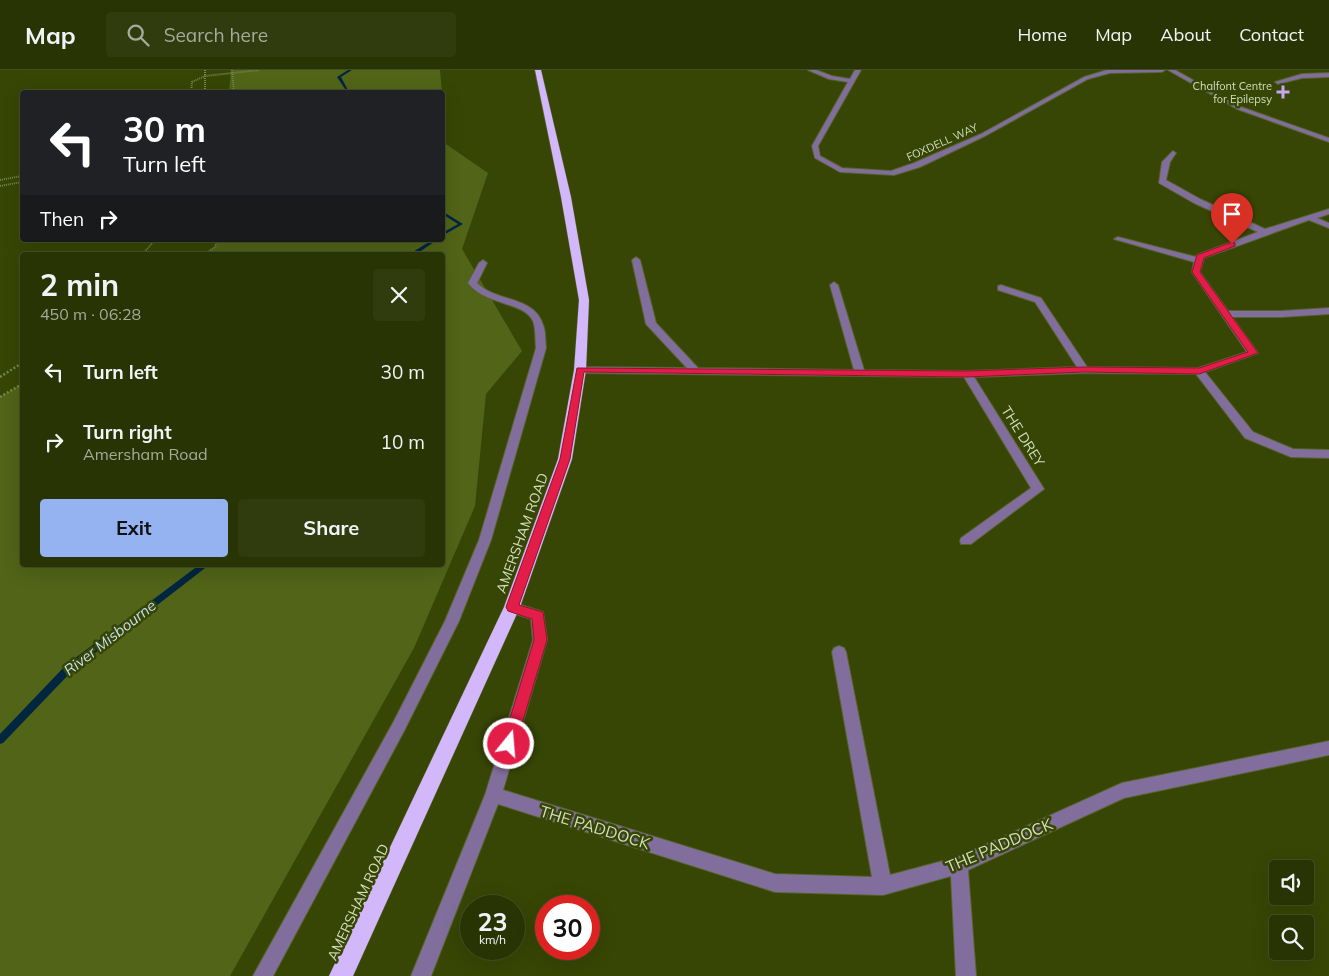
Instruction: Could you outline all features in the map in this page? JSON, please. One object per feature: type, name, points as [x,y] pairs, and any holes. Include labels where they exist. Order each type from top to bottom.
[{"type":"highway","name":"AMERSHAM ROAD","points":[[341,976],[512,607],[565,459],[580,370],[584,300],[566,197],[538,70]]},
{"type":"street","points":[[811,70],[831,78],[852,81]]},
{"type":"street","name":"FOXDELL WAY","points":[[858,70],[815,146],[817,157],[840,170],[891,173],[917,165],[983,135],[1048,101],[1086,78],[1110,71],[1162,70]]},
{"type":"street","points":[[1170,70],[1240,108],[1329,140]]},
{"type":"street","points":[[1289,72],[1306,76]]},
{"type":"street","points":[[1278,82],[1306,76],[1329,75]]},
{"type":"street","points":[[1173,153],[1166,162],[1162,181],[1197,201],[1265,232]]},
{"type":"street","points":[[580,370],[967,374],[1084,370],[1199,371],[1254,353],[1196,272],[1200,257],[1265,232],[1329,211]]},
{"type":"street","points":[[1309,217],[1329,226]]},
{"type":"street","points":[[1118,238],[1199,261]]},
{"type":"street","points":[[636,260],[651,324],[695,371]]},
{"type":"street","points":[[263,976],[400,726],[452,621],[485,540],[541,348],[537,320],[528,310],[520,305],[485,296],[476,290],[472,283],[482,263]]},
{"type":"street","points":[[834,285],[860,373]]},
{"type":"street","points":[[1001,288],[1038,300],[1084,370]]},
{"type":"street","points":[[1226,314],[1281,314],[1329,311]]},
{"type":"street","points":[[1199,371],[1248,435],[1291,452],[1329,454]]},
{"type":"street","name":"THE DREY","points":[[966,541],[1038,489],[967,374]]},
{"type":"street","points":[[421,976],[493,796],[540,640],[538,616],[512,607]]},
{"type":"street","points":[[839,652],[883,886]]},
{"type":"street","name":"THE PADDOCK","points":[[493,796],[775,883],[883,886],[959,865],[1122,791],[1329,748]]},
{"type":"street","points":[[959,865],[966,976]]},
{"type":"path","points":[[205,70],[205,90]]},
{"type":"path","points":[[232,70],[234,90]]},
{"type":"path","points":[[191,90],[192,82],[205,76],[260,70]]},
{"type":"path","points":[[0,180],[20,176]]},
{"type":"path","points":[[0,186],[20,182]]},
{"type":"path","points":[[145,252],[153,242]]},
{"type":"path","points":[[208,252],[216,246],[215,242]]},
{"type":"path","points":[[0,377],[20,364]]},
{"type":"path","points":[[0,397],[20,385]]},
{"type":"green space","points":[[231,70],[440,70],[442,90],[229,90]]},
{"type":"green space","points":[[445,143],[488,173],[462,249],[522,351],[486,394],[475,506],[414,648],[230,976],[0,976],[0,397],[20,385],[20,567],[445,567],[445,252],[208,252],[216,246],[217,242],[445,242]]},
{"type":"waterway","name":"River Misbourne","points":[[347,90],[339,77],[350,70]]},
{"type":"waterway","name":"River Misbourne","points":[[445,214],[461,224],[445,233]]},
{"type":"waterway","name":"River Misbourne","points":[[416,252],[432,242]]},
{"type":"waterway","name":"River Misbourne","points":[[0,740],[69,668],[202,567]]},
{"type":"place","name":"Chalfont Centre for Epilepsy","points":[[1283,92]]},
{"type":"route","points":[[509,744],[540,640],[538,616],[512,607],[565,459],[580,370],[967,374],[1084,370],[1199,371],[1254,353],[1196,272],[1200,257],[1232,244]]}]
